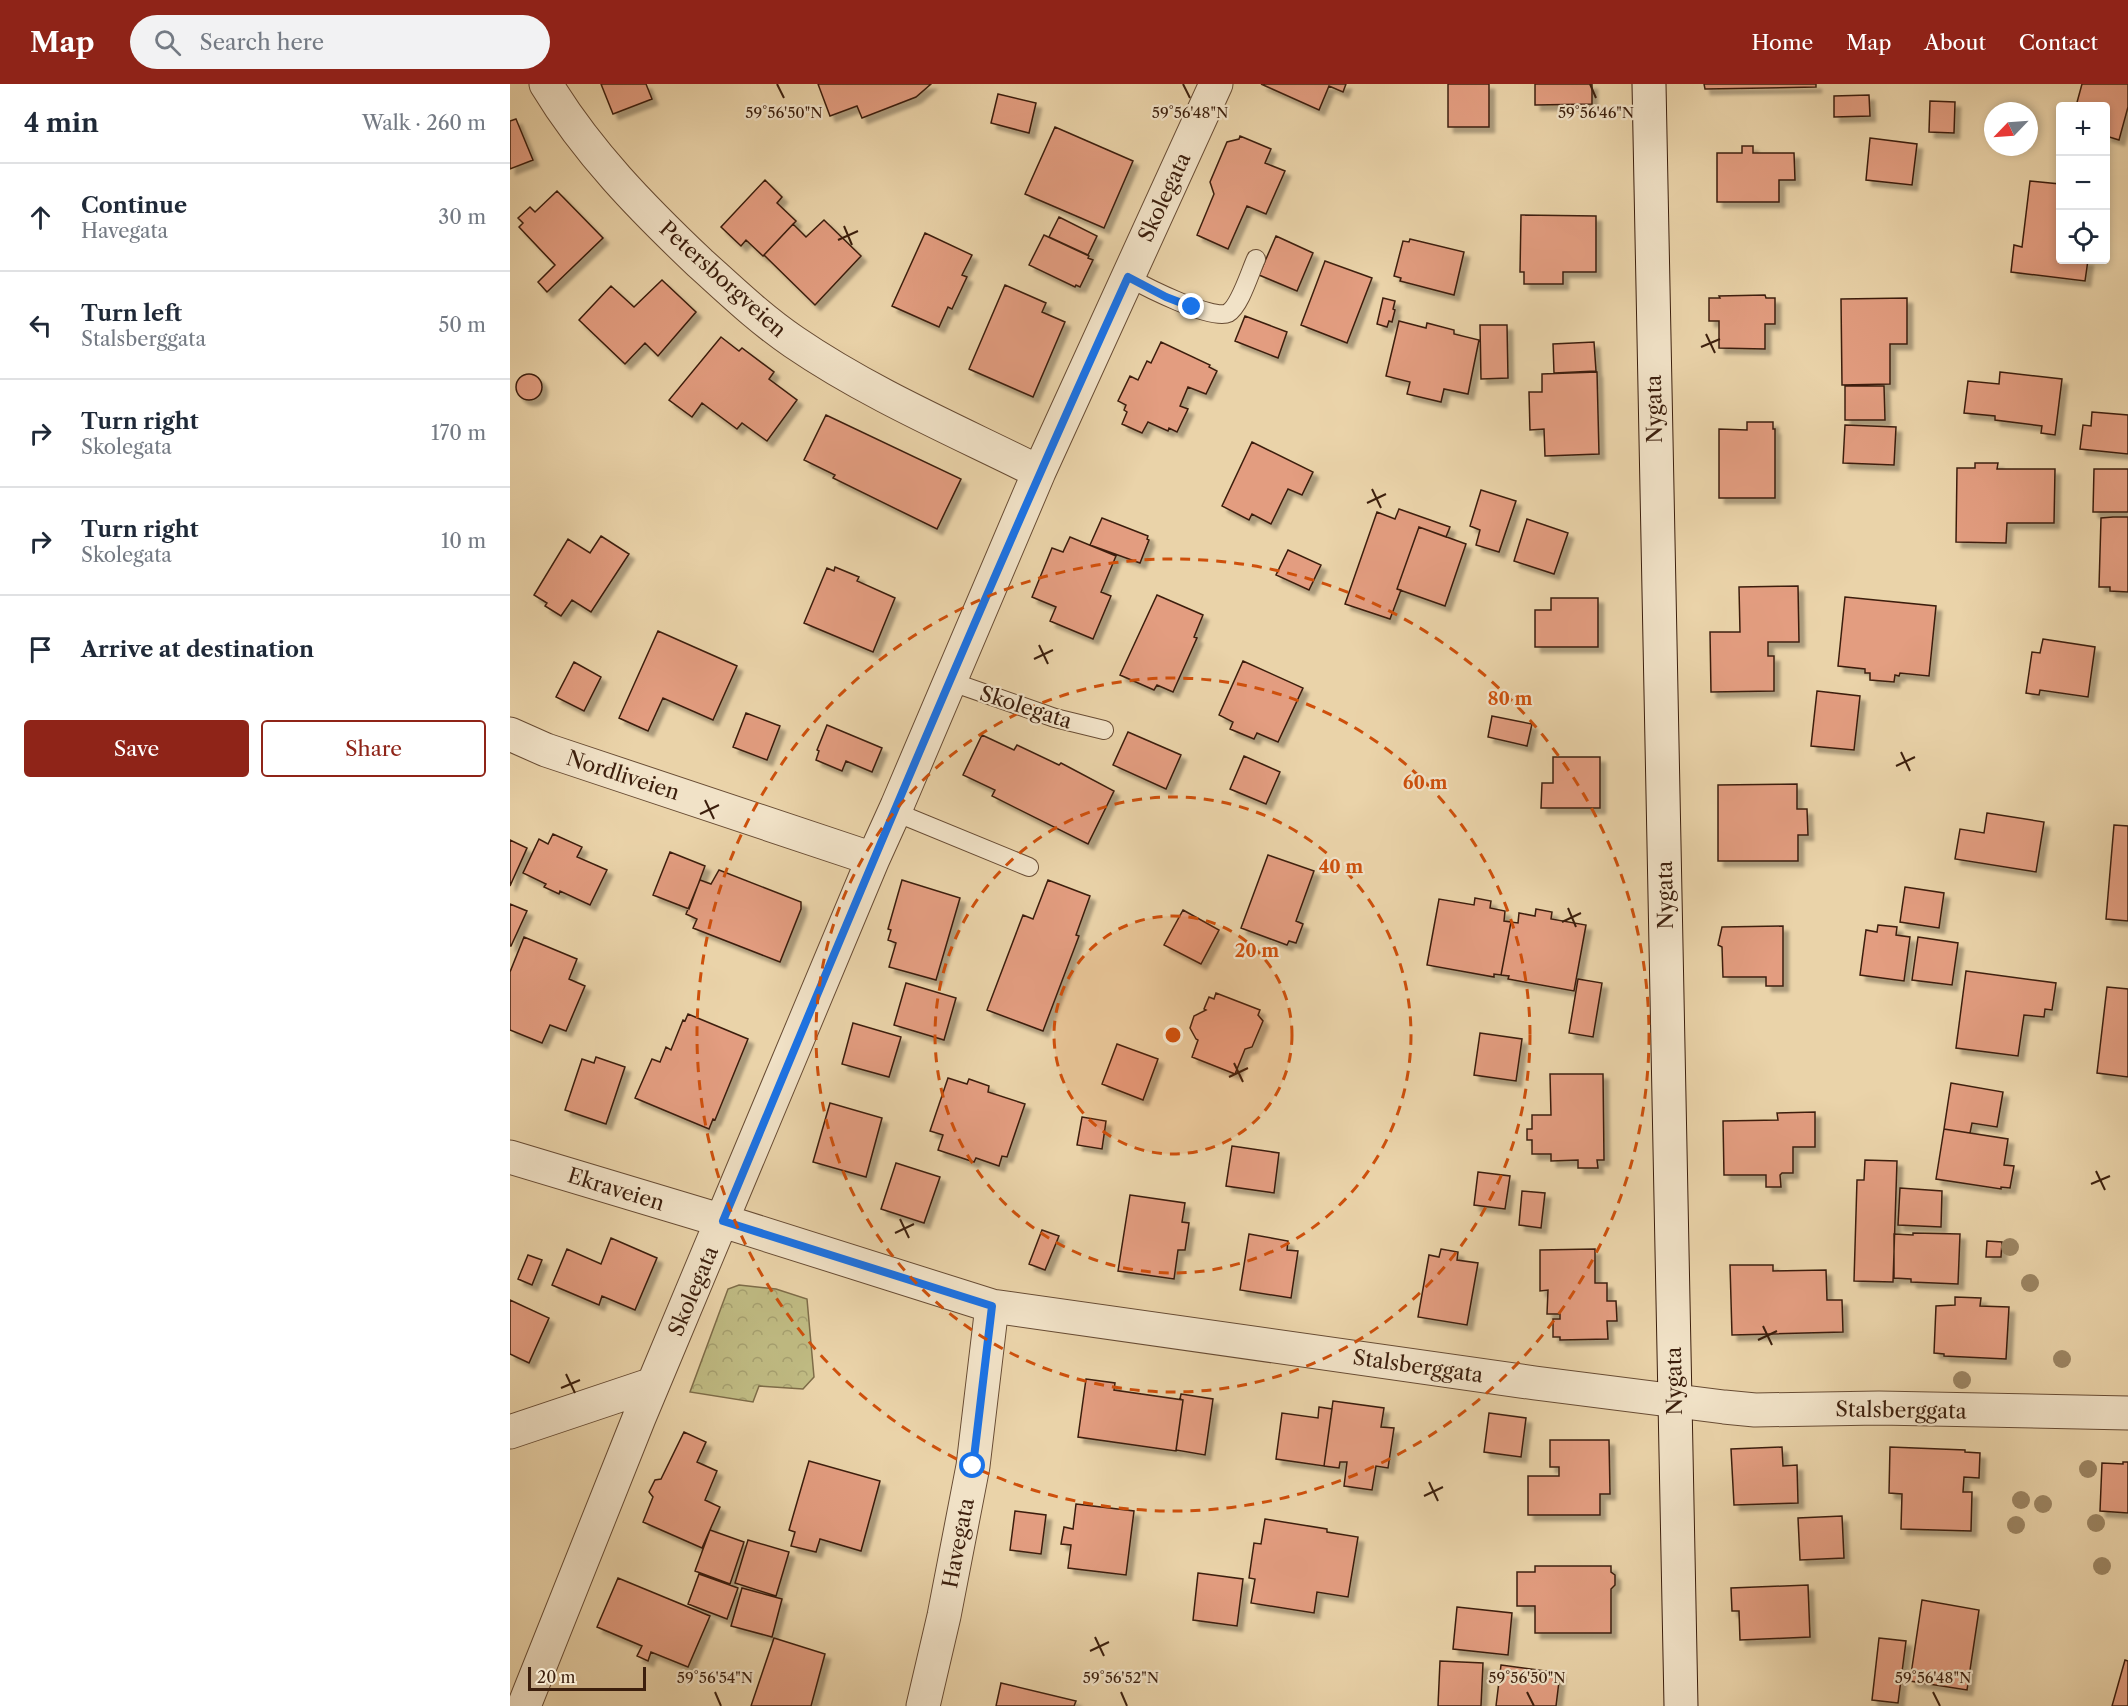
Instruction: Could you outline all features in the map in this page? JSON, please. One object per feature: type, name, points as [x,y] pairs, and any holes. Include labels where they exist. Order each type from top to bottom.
[{"type":"street","name":"Petersborgveien","points":[[546,84],[570,121],[623,187],[735,295],[793,342],[867,387],[1039,472]]},
{"type":"street","name":"Skolegata","points":[[524,1706],[653,1384],[873,858],[895,812],[1039,472],[1216,84]]},
{"type":"street","name":"Nygata","points":[[1649,84],[1681,1706]]},
{"type":"street","name":"Nordliveien","points":[[510,734],[546,750],[873,858]]},
{"type":"street","name":"Ekraveien","points":[[510,1157],[723,1221]]},
{"type":"street","name":"Stalsberggata","points":[[723,1221],[992,1306],[1675,1402],[1755,1410],[1879,1408],[2128,1413]]},
{"type":"street","name":"Havegata","points":[[923,1706],[944,1616],[973,1466],[992,1306]]},
{"type":"street","points":[[510,1432],[653,1384]]},
{"type":"lane","points":[[1128,277],[1184,304],[1223,314],[1230,312],[1238,302],[1256,259]]},
{"type":"lane","name":"Skolegata","points":[[949,681],[1055,718],[1104,730]]},
{"type":"lane","points":[[895,812],[1029,867]]},
{"type":"green space","points":[[739,1285],[776,1289],[807,1299],[814,1377],[803,1389],[759,1386],[753,1402],[690,1392],[728,1289]]},
{"type":"building","points":[[601,84],[646,84],[652,99],[613,114]]},
{"type":"building","points":[[818,84],[931,84],[916,97],[862,118],[857,106],[830,116]]},
{"type":"building","points":[[1261,84],[1346,84],[1343,92],[1329,86],[1319,110]]},
{"type":"building","points":[[1448,84],[1489,84],[1489,127],[1448,127]]},
{"type":"building","points":[[1535,84],[1592,84],[1592,104],[1535,105]]},
{"type":"building","points":[[1704,84],[1816,84],[1816,87],[1705,89]]},
{"type":"building","points":[[2082,84],[2128,84],[2128,107],[2119,140],[2110,137],[2110,102],[2077,102]]},
{"type":"building","points":[[998,94],[1036,103],[1029,133],[991,123]]},
{"type":"building","points":[[1869,95],[1870,116],[1834,117],[1834,96]]},
{"type":"building","points":[[1930,101],[1955,102],[1954,133],[1929,132]]},
{"type":"building","points":[[516,119],[533,160],[510,169],[510,121]]},
{"type":"building","points":[[1055,127],[1133,161],[1104,228],[1025,194]]},
{"type":"building","points":[[1240,136],[1271,149],[1265,163],[1285,171],[1266,214],[1247,206],[1228,249],[1197,235],[1214,194],[1210,182],[1227,142],[1239,139]]},
{"type":"building","points":[[1870,138],[1917,144],[1912,185],[1866,180]]},
{"type":"building","points":[[1742,146],[1753,146],[1753,153],[1794,153],[1795,180],[1779,180],[1779,202],[1717,202],[1717,153],[1742,153]]},
{"type":"building","points":[[765,180],[782,197],[777,203],[796,221],[763,256],[746,240],[741,246],[721,227]]},
{"type":"building","points":[[2030,181],[2056,184],[2056,264],[2087,264],[2085,281],[2011,272],[2014,245],[2022,247]]},
{"type":"building","points":[[557,191],[603,238],[547,292],[538,282],[555,265],[519,227],[523,223],[518,218],[530,207],[535,212]]},
{"type":"building","points":[[1521,215],[1596,216],[1596,272],[1563,272],[1563,284],[1524,284],[1524,272],[1520,272]]},
{"type":"building","points":[[1059,217],[1097,236],[1088,255],[1049,237]]},
{"type":"building","points":[[824,220],[861,256],[815,305],[764,255],[793,224],[806,237]]},
{"type":"building","points":[[925,233],[972,255],[962,275],[967,277],[952,309],[948,307],[939,327],[892,306]]},
{"type":"building","points":[[1044,235],[1093,260],[1080,287],[1076,285],[1075,287],[1029,265]]},
{"type":"building","points":[[1276,236],[1313,253],[1297,291],[1259,275]]},
{"type":"building","points":[[1410,239],[1464,252],[1454,295],[1400,281],[1401,278],[1394,276],[1403,241],[1409,242]]},
{"type":"building","points":[[1325,261],[1372,278],[1347,343],[1301,325]]},
{"type":"building","points":[[662,280],[696,312],[658,356],[645,343],[625,364],[579,320],[611,286],[634,307]]},
{"type":"building","points":[[1005,285],[1046,303],[1042,312],[1065,322],[1033,397],[969,369]]},
{"type":"building","points":[[1765,295],[1766,298],[1775,298],[1775,324],[1765,324],[1765,349],[1719,348],[1719,321],[1709,321],[1709,298]]},
{"type":"building","points":[[1383,298],[1395,301],[1392,322],[1389,321],[1387,327],[1377,324]]},
{"type":"building","points":[[1907,298],[1907,344],[1890,344],[1890,384],[1842,385],[1841,299]]},
{"type":"building","points":[[1245,316],[1287,332],[1278,358],[1235,341]]},
{"type":"building","points":[[1399,321],[1426,328],[1427,323],[1454,330],[1454,334],[1479,340],[1468,394],[1444,389],[1441,402],[1407,394],[1410,382],[1386,376]]},
{"type":"building","points":[[1480,325],[1507,325],[1508,378],[1481,379]]},
{"type":"building","points":[[721,337],[739,351],[742,348],[774,372],[769,379],[797,400],[767,441],[742,423],[737,429],[702,403],[692,417],[669,400]]},
{"type":"building","points":[[1161,342],[1210,365],[1209,367],[1217,371],[1206,394],[1188,387],[1180,406],[1188,409],[1177,432],[1169,428],[1168,431],[1148,422],[1142,433],[1122,424],[1127,412],[1124,410],[1126,405],[1118,401],[1130,376],[1138,380],[1147,361],[1151,363]]},
{"type":"building","points":[[1594,342],[1596,371],[1554,373],[1553,344]]},
{"type":"building","points":[[1597,372],[1599,454],[1545,456],[1544,429],[1530,430],[1529,392],[1542,392],[1542,374]]},
{"type":"building","points":[[2000,372],[2062,379],[2055,435],[2041,433],[2042,426],[1995,420],[1995,416],[1964,413],[1968,381],[1999,384]]},
{"type":"building","points":[[529,374],[538,378],[542,387],[538,396],[529,400],[520,396],[516,387],[520,378]]},
{"type":"building","points":[[1845,386],[1884,386],[1885,420],[1845,420]]},
{"type":"building","points":[[2092,412],[2128,415],[2128,454],[2080,449],[2083,425],[2091,426]]},
{"type":"building","points":[[826,415],[961,479],[937,529],[833,478],[835,475],[804,460]]},
{"type":"building","points":[[1747,422],[1773,422],[1773,429],[1775,429],[1775,498],[1719,498],[1719,429],[1747,430]]},
{"type":"building","points":[[1845,425],[1896,427],[1894,465],[1843,463]]},
{"type":"building","points":[[1252,442],[1313,472],[1302,495],[1288,489],[1271,524],[1252,514],[1249,520],[1222,506]]},
{"type":"building","points":[[1975,463],[1998,463],[1997,469],[2055,469],[2054,523],[2007,523],[2006,543],[1956,542],[1957,468],[1975,468]]},
{"type":"building","points":[[2094,469],[2128,469],[2128,512],[2093,512]]},
{"type":"building","points":[[1481,490],[1516,501],[1499,552],[1476,545],[1480,530],[1470,526]]},
{"type":"building","points":[[1399,509],[1450,527],[1446,537],[1419,527],[1397,589],[1401,590],[1390,619],[1345,604],[1377,512],[1395,519]]},
{"type":"building","points":[[2128,517],[2128,592],[2110,591],[2110,587],[2099,587],[2101,518]]},
{"type":"building","points":[[1102,518],[1148,536],[1149,540],[1140,563],[1090,545]]},
{"type":"building","points":[[1527,519],[1568,533],[1554,574],[1514,561]]},
{"type":"building","points":[[1419,527],[1466,544],[1445,606],[1397,589]]},
{"type":"building","points":[[601,536],[629,554],[591,612],[572,600],[561,616],[545,606],[547,603],[534,595],[568,539],[590,553]]},
{"type":"building","points":[[1070,537],[1116,556],[1101,592],[1111,596],[1093,639],[1050,621],[1056,607],[1032,597],[1052,548],[1063,552]]},
{"type":"building","points":[[1288,550],[1321,565],[1309,590],[1276,575]]},
{"type":"building","points":[[835,567],[859,577],[857,581],[895,598],[873,652],[804,623],[827,568],[834,571]]},
{"type":"building","points":[[1798,586],[1799,642],[1768,642],[1768,656],[1774,656],[1774,691],[1711,692],[1710,632],[1740,632],[1739,587]]},
{"type":"building","points":[[1157,595],[1203,615],[1194,637],[1197,638],[1173,692],[1157,685],[1154,690],[1120,675]]},
{"type":"building","points":[[1845,597],[1936,606],[1929,676],[1900,673],[1899,676],[1895,675],[1894,682],[1870,680],[1870,673],[1865,673],[1865,669],[1838,666]]},
{"type":"building","points":[[1551,598],[1598,598],[1598,647],[1535,647],[1535,610],[1551,610]]},
{"type":"building","points":[[658,631],[737,666],[713,720],[663,698],[648,731],[619,718]]},
{"type":"building","points":[[2043,639],[2095,647],[2088,697],[2040,690],[2039,695],[2026,693],[2032,652],[2040,653]]},
{"type":"building","points":[[1243,661],[1303,688],[1278,742],[1257,733],[1254,739],[1230,729],[1233,722],[1219,715]]},
{"type":"building","points":[[574,662],[601,677],[584,711],[556,697]]},
{"type":"building","points":[[1817,691],[1860,696],[1854,750],[1811,746]]},
{"type":"building","points":[[746,713],[780,726],[767,760],[733,747]]},
{"type":"building","points":[[1492,716],[1532,724],[1527,746],[1488,737]]},
{"type":"building","points":[[827,725],[882,748],[872,772],[846,761],[842,771],[816,760],[819,751],[817,750]]},
{"type":"building","points":[[1128,732],[1181,755],[1166,789],[1113,765]]},
{"type":"building","points":[[982,735],[1014,750],[1017,745],[1059,765],[1061,763],[1114,791],[1088,844],[992,796],[995,790],[963,775]]},
{"type":"building","points":[[1244,756],[1280,772],[1266,804],[1230,789]]},
{"type":"building","points":[[1553,757],[1600,757],[1600,808],[1541,808],[1542,783],[1553,783]]},
{"type":"building","points":[[1797,784],[1797,809],[1807,809],[1808,835],[1798,835],[1798,861],[1718,861],[1718,785]]},
{"type":"building","points":[[1987,813],[2044,822],[2036,872],[1955,859],[1960,829],[1984,833]]},
{"type":"building","points":[[2114,825],[2128,826],[2128,921],[2106,919]]},
{"type":"building","points":[[553,834],[582,847],[577,857],[607,870],[590,905],[560,891],[559,894],[544,887],[546,884],[523,873],[539,839],[548,844]]},
{"type":"building","points":[[510,840],[527,848],[510,886]]},
{"type":"building","points":[[670,852],[705,866],[689,909],[653,895]]},
{"type":"building","points":[[1268,855],[1314,871],[1296,921],[1303,924],[1296,943],[1289,941],[1287,945],[1241,928]]},
{"type":"building","points":[[719,870],[801,902],[801,909],[780,962],[693,928],[697,919],[686,914],[700,880],[711,884]]},
{"type":"building","points":[[902,880],[960,898],[936,980],[889,967],[896,943],[888,940],[891,930],[888,929]]},
{"type":"building","points":[[1048,880],[1090,896],[1076,935],[1079,936],[1043,1031],[987,1010],[1023,915],[1033,919]]},
{"type":"building","points":[[1905,887],[1944,893],[1939,928],[1900,922]]},
{"type":"building","points":[[1475,898],[1491,901],[1490,908],[1505,911],[1504,921],[1511,922],[1501,975],[1494,974],[1494,977],[1427,965],[1439,899],[1474,905]]},
{"type":"building","points":[[510,904],[527,911],[511,946],[510,946]]},
{"type":"building","points":[[1536,909],[1552,912],[1551,919],[1586,925],[1574,991],[1508,979],[1509,976],[1501,975],[1511,922],[1518,923],[1519,913],[1535,916]]},
{"type":"building","points":[[1183,910],[1219,930],[1201,964],[1164,945]]},
{"type":"building","points":[[1878,925],[1897,927],[1896,935],[1910,937],[1904,981],[1860,975],[1866,930],[1877,932]]},
{"type":"building","points":[[1783,926],[1783,986],[1766,986],[1766,977],[1723,977],[1722,947],[1718,945],[1722,927]]},
{"type":"building","points":[[524,937],[577,959],[569,979],[585,986],[566,1031],[550,1025],[542,1043],[510,1030],[510,972]]},
{"type":"building","points":[[1918,937],[1958,943],[1952,985],[1912,980]]},
{"type":"building","points":[[1966,971],[2056,983],[2052,1010],[2045,1009],[2044,1017],[2024,1015],[2018,1056],[1956,1048]]},
{"type":"building","points":[[1578,979],[1602,983],[1593,1037],[1569,1033]]},
{"type":"building","points":[[906,983],[956,998],[944,1040],[894,1025]]},
{"type":"building","points":[[2107,987],[2128,989],[2128,1077],[2097,1073]]},
{"type":"building","points":[[1216,993],[1260,1010],[1258,1015],[1263,1021],[1252,1047],[1245,1049],[1235,1074],[1192,1057],[1198,1040],[1190,1028],[1194,1016],[1206,1010],[1204,1009],[1209,997],[1214,999]]},
{"type":"building","points":[[688,1014],[748,1039],[715,1120],[713,1119],[709,1129],[635,1098],[652,1059],[660,1062],[666,1047],[671,1050],[683,1020],[685,1021]]},
{"type":"building","points":[[853,1023],[901,1037],[889,1077],[842,1064]]},
{"type":"building","points":[[1480,1033],[1522,1039],[1516,1081],[1474,1075]]},
{"type":"building","points":[[1117,1044],[1158,1059],[1143,1100],[1102,1084]]},
{"type":"building","points":[[596,1057],[625,1067],[606,1124],[565,1110],[582,1059],[594,1063]]},
{"type":"building","points":[[1550,1074],[1603,1074],[1604,1160],[1597,1160],[1598,1168],[1578,1168],[1578,1160],[1551,1161],[1551,1154],[1532,1154],[1532,1140],[1527,1140],[1527,1129],[1532,1129],[1532,1115],[1551,1115]]},
{"type":"building","points":[[948,1078],[967,1084],[969,1079],[989,1086],[988,1092],[1025,1104],[1007,1157],[1002,1156],[999,1166],[976,1158],[974,1162],[938,1150],[943,1135],[930,1131]]},
{"type":"building","points":[[1951,1083],[2003,1092],[1997,1127],[1972,1123],[1970,1133],[1944,1129]]},
{"type":"building","points":[[830,1103],[882,1118],[866,1177],[813,1162]]},
{"type":"building","points":[[1815,1112],[1815,1147],[1793,1147],[1793,1173],[1780,1175],[1781,1187],[1766,1187],[1766,1175],[1724,1175],[1723,1121],[1778,1120],[1777,1113]]},
{"type":"building","points":[[1082,1117],[1106,1121],[1102,1149],[1077,1145]]},
{"type":"building","points":[[1944,1129],[2008,1139],[2004,1165],[2014,1166],[2010,1188],[2001,1187],[2001,1189],[1936,1179]]},
{"type":"building","points":[[1232,1146],[1279,1153],[1274,1193],[1226,1186]]},
{"type":"building","points":[[1865,1160],[1897,1161],[1893,1282],[1854,1281],[1857,1180],[1864,1180]]},
{"type":"building","points":[[896,1163],[940,1177],[924,1223],[881,1209]]},
{"type":"building","points":[[1478,1172],[1510,1176],[1505,1209],[1474,1205]]},
{"type":"building","points":[[1900,1188],[1942,1191],[1941,1227],[1898,1225]]},
{"type":"building","points":[[1522,1191],[1545,1193],[1541,1228],[1519,1225]]},
{"type":"building","points":[[1130,1195],[1185,1203],[1182,1222],[1189,1223],[1185,1250],[1178,1250],[1174,1279],[1118,1271]]},
{"type":"building","points":[[1042,1230],[1059,1236],[1045,1270],[1029,1264]]},
{"type":"building","points":[[1913,1233],[1960,1234],[1958,1284],[1911,1282],[1911,1279],[1894,1278],[1894,1234],[1913,1235]]},
{"type":"building","points":[[1249,1234],[1288,1241],[1287,1250],[1298,1251],[1291,1298],[1240,1290]]},
{"type":"building","points":[[611,1238],[657,1258],[635,1310],[602,1296],[599,1305],[552,1285],[567,1249],[601,1264]]},
{"type":"building","points":[[1987,1241],[2002,1242],[2001,1257],[1986,1257]]},
{"type":"building","points":[[1441,1249],[1458,1252],[1457,1260],[1478,1263],[1467,1325],[1418,1317],[1429,1255],[1439,1257]]},
{"type":"building","points":[[1595,1249],[1595,1283],[1607,1283],[1607,1301],[1616,1301],[1617,1321],[1607,1321],[1608,1339],[1560,1340],[1560,1337],[1553,1337],[1553,1319],[1560,1319],[1560,1314],[1547,1314],[1548,1290],[1540,1291],[1540,1250]]},
{"type":"building","points":[[528,1255],[542,1260],[532,1285],[518,1279]]},
{"type":"building","points":[[1730,1265],[1773,1265],[1773,1271],[1826,1270],[1827,1300],[1842,1300],[1843,1332],[1732,1335]]},
{"type":"building","points":[[1955,1297],[1981,1298],[1980,1306],[2009,1307],[2006,1359],[1944,1356],[1944,1354],[1934,1353],[1936,1306],[1955,1305]]},
{"type":"building","points":[[510,1300],[549,1318],[529,1363],[510,1354]]},
{"type":"building","points":[[1086,1379],[1115,1383],[1114,1390],[1183,1400],[1176,1451],[1078,1437]]},
{"type":"building","points":[[1181,1394],[1213,1399],[1205,1455],[1176,1450],[1183,1400],[1180,1399]]},
{"type":"building","points":[[1333,1401],[1384,1408],[1381,1427],[1394,1428],[1388,1468],[1376,1466],[1372,1490],[1344,1486],[1347,1462],[1340,1462],[1339,1468],[1324,1466]]},
{"type":"building","points":[[1319,1407],[1332,1409],[1324,1466],[1276,1459],[1282,1413],[1318,1418]]},
{"type":"building","points":[[1489,1413],[1526,1418],[1521,1457],[1484,1452]]},
{"type":"building","points":[[684,1432],[706,1442],[697,1462],[717,1471],[705,1500],[720,1507],[702,1548],[643,1522],[653,1497],[649,1492],[655,1480],[661,1479]]},
{"type":"building","points":[[1550,1440],[1609,1440],[1610,1494],[1600,1494],[1600,1515],[1528,1515],[1528,1476],[1559,1476],[1559,1467],[1550,1467]]},
{"type":"building","points":[[1782,1447],[1783,1466],[1797,1465],[1798,1503],[1734,1505],[1731,1449]]},
{"type":"building","points":[[1890,1447],[1965,1450],[1965,1452],[1980,1453],[1979,1478],[1964,1477],[1963,1492],[1972,1492],[1971,1531],[1901,1529],[1902,1494],[1889,1493]]},
{"type":"building","points":[[809,1461],[880,1481],[861,1551],[820,1539],[816,1552],[791,1546],[795,1532],[789,1530]]},
{"type":"building","points":[[2123,1462],[2128,1462],[2128,1513],[2100,1511],[2102,1463],[2123,1464]]},
{"type":"building","points":[[1076,1504],[1134,1511],[1126,1575],[1068,1568],[1071,1545],[1061,1544],[1064,1527],[1073,1529]]},
{"type":"building","points":[[1015,1511],[1046,1515],[1041,1554],[1010,1550]]},
{"type":"building","points":[[1842,1516],[1844,1558],[1800,1560],[1798,1518]]},
{"type":"building","points":[[1265,1519],[1327,1529],[1327,1532],[1358,1537],[1348,1597],[1317,1592],[1314,1613],[1251,1603],[1255,1579],[1249,1578],[1254,1543],[1261,1544]]},
{"type":"building","points":[[710,1530],[744,1542],[730,1584],[695,1571]]},
{"type":"building","points":[[748,1540],[789,1552],[776,1596],[735,1583]]},
{"type":"building","points":[[1535,1566],[1611,1566],[1611,1572],[1615,1575],[1615,1585],[1611,1589],[1611,1633],[1535,1633],[1535,1606],[1517,1606],[1517,1572],[1535,1572]]},
{"type":"building","points":[[1198,1573],[1243,1579],[1237,1626],[1193,1620]]},
{"type":"building","points":[[699,1574],[738,1588],[727,1619],[688,1604]]},
{"type":"building","points":[[618,1578],[710,1616],[688,1667],[651,1652],[648,1661],[637,1656],[642,1646],[597,1627]]},
{"type":"building","points":[[1808,1585],[1810,1637],[1740,1640],[1739,1611],[1732,1611],[1731,1588]]},
{"type":"building","points":[[742,1588],[782,1599],[772,1637],[731,1626]]},
{"type":"building","points":[[1922,1600],[1979,1610],[1967,1690],[1910,1681]]},
{"type":"building","points":[[1457,1607],[1512,1613],[1508,1655],[1453,1649]]},
{"type":"building","points":[[774,1638],[825,1654],[811,1706],[751,1706]]},
{"type":"building","points":[[1879,1638],[1906,1641],[1898,1703],[1872,1700]]},
{"type":"building","points":[[2125,1660],[2128,1661],[2128,1706],[2112,1706]]},
{"type":"building","points":[[1440,1661],[1483,1663],[1481,1706],[1438,1706]]},
{"type":"building","points":[[1501,1665],[1560,1673],[1556,1706],[1496,1706]]},
{"type":"building","points":[[1001,1683],[1076,1701],[1074,1706],[996,1706]]},
{"type":"route","points":[[973,1466],[992,1306],[723,1221],[873,858],[1039,472],[1128,277],[1166,297],[1192,307]]}]
